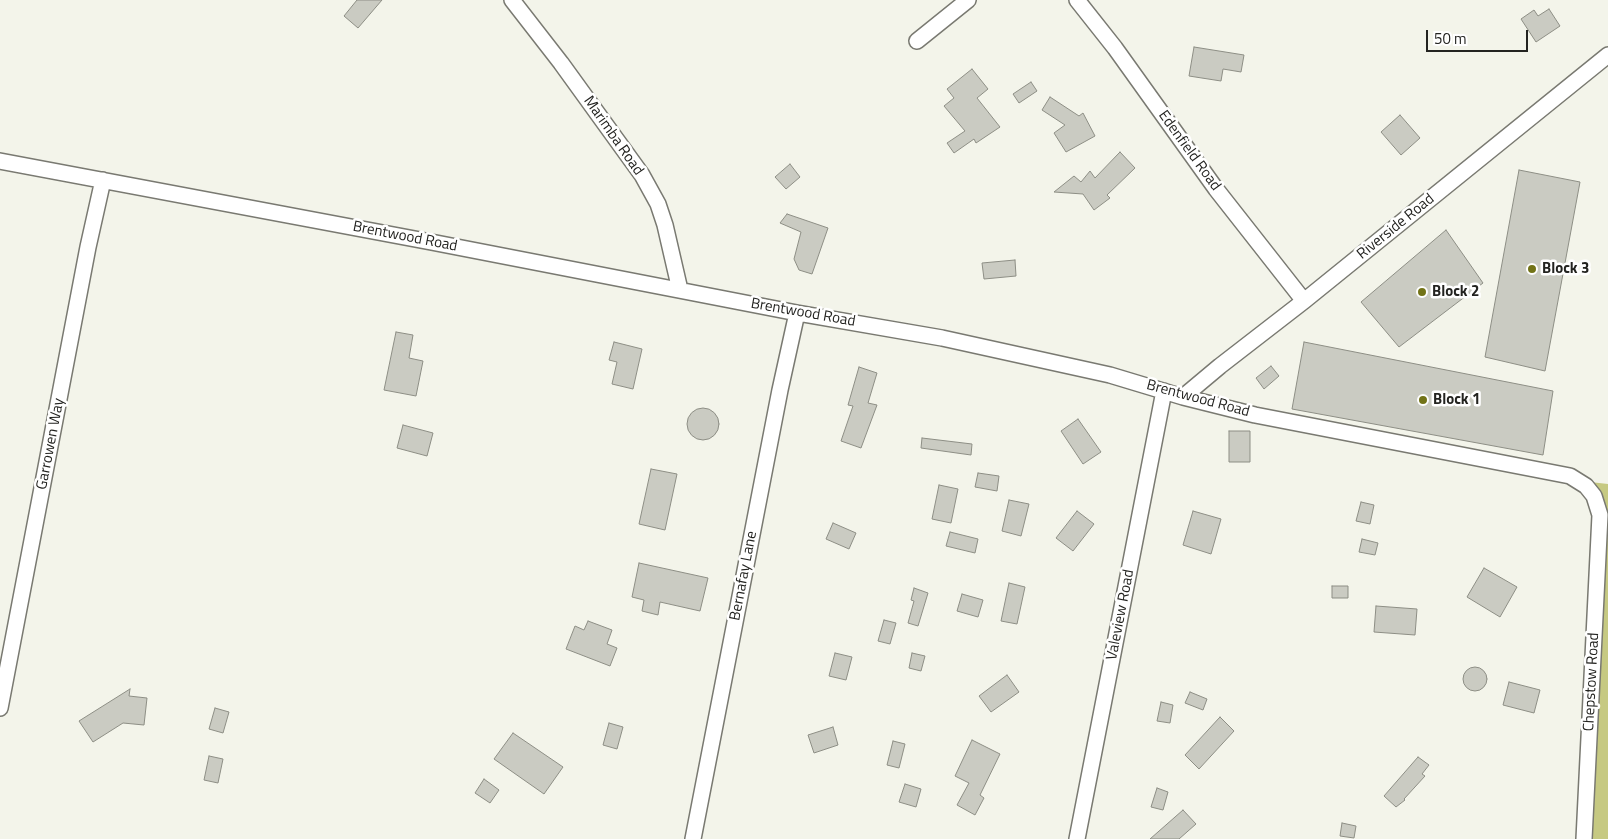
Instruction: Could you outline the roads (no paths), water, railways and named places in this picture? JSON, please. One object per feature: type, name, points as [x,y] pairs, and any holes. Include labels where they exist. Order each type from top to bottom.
[{"type":"street","name":"Marimba Road","points":[[512,0],[561,63],[642,175],[658,204],[665,224],[680,290]]},
{"type":"street","points":[[917,41],[968,0]]},
{"type":"street","name":"Edenfield Road","points":[[1077,0],[1115,48],[1216,189],[1304,301]]},
{"type":"street","name":"Riverside Road","points":[[1183,397],[1608,55]]},
{"type":"street","name":"Brentwood Road","points":[[0,161],[952,340],[1110,375],[1183,397],[1255,415],[1570,476],[1586,486],[1594,496]]},
{"type":"street","name":"Garrowen Way","points":[[0,708],[88,247],[104,180]]},
{"type":"street","name":"Bernafay Lane","points":[[693,839],[778,400],[797,312]]},
{"type":"street","name":"Valeview Road","points":[[1077,839],[1164,391]]},
{"type":"street","name":"Chepstow Road","points":[[1584,839],[1600,515],[1594,496]]},
{"type":"place","name":"Block 3","points":[[1532,269]]},
{"type":"place","name":"Block 2","points":[[1422,292]]},
{"type":"place","name":"Block 1","points":[[1423,400]]}]
